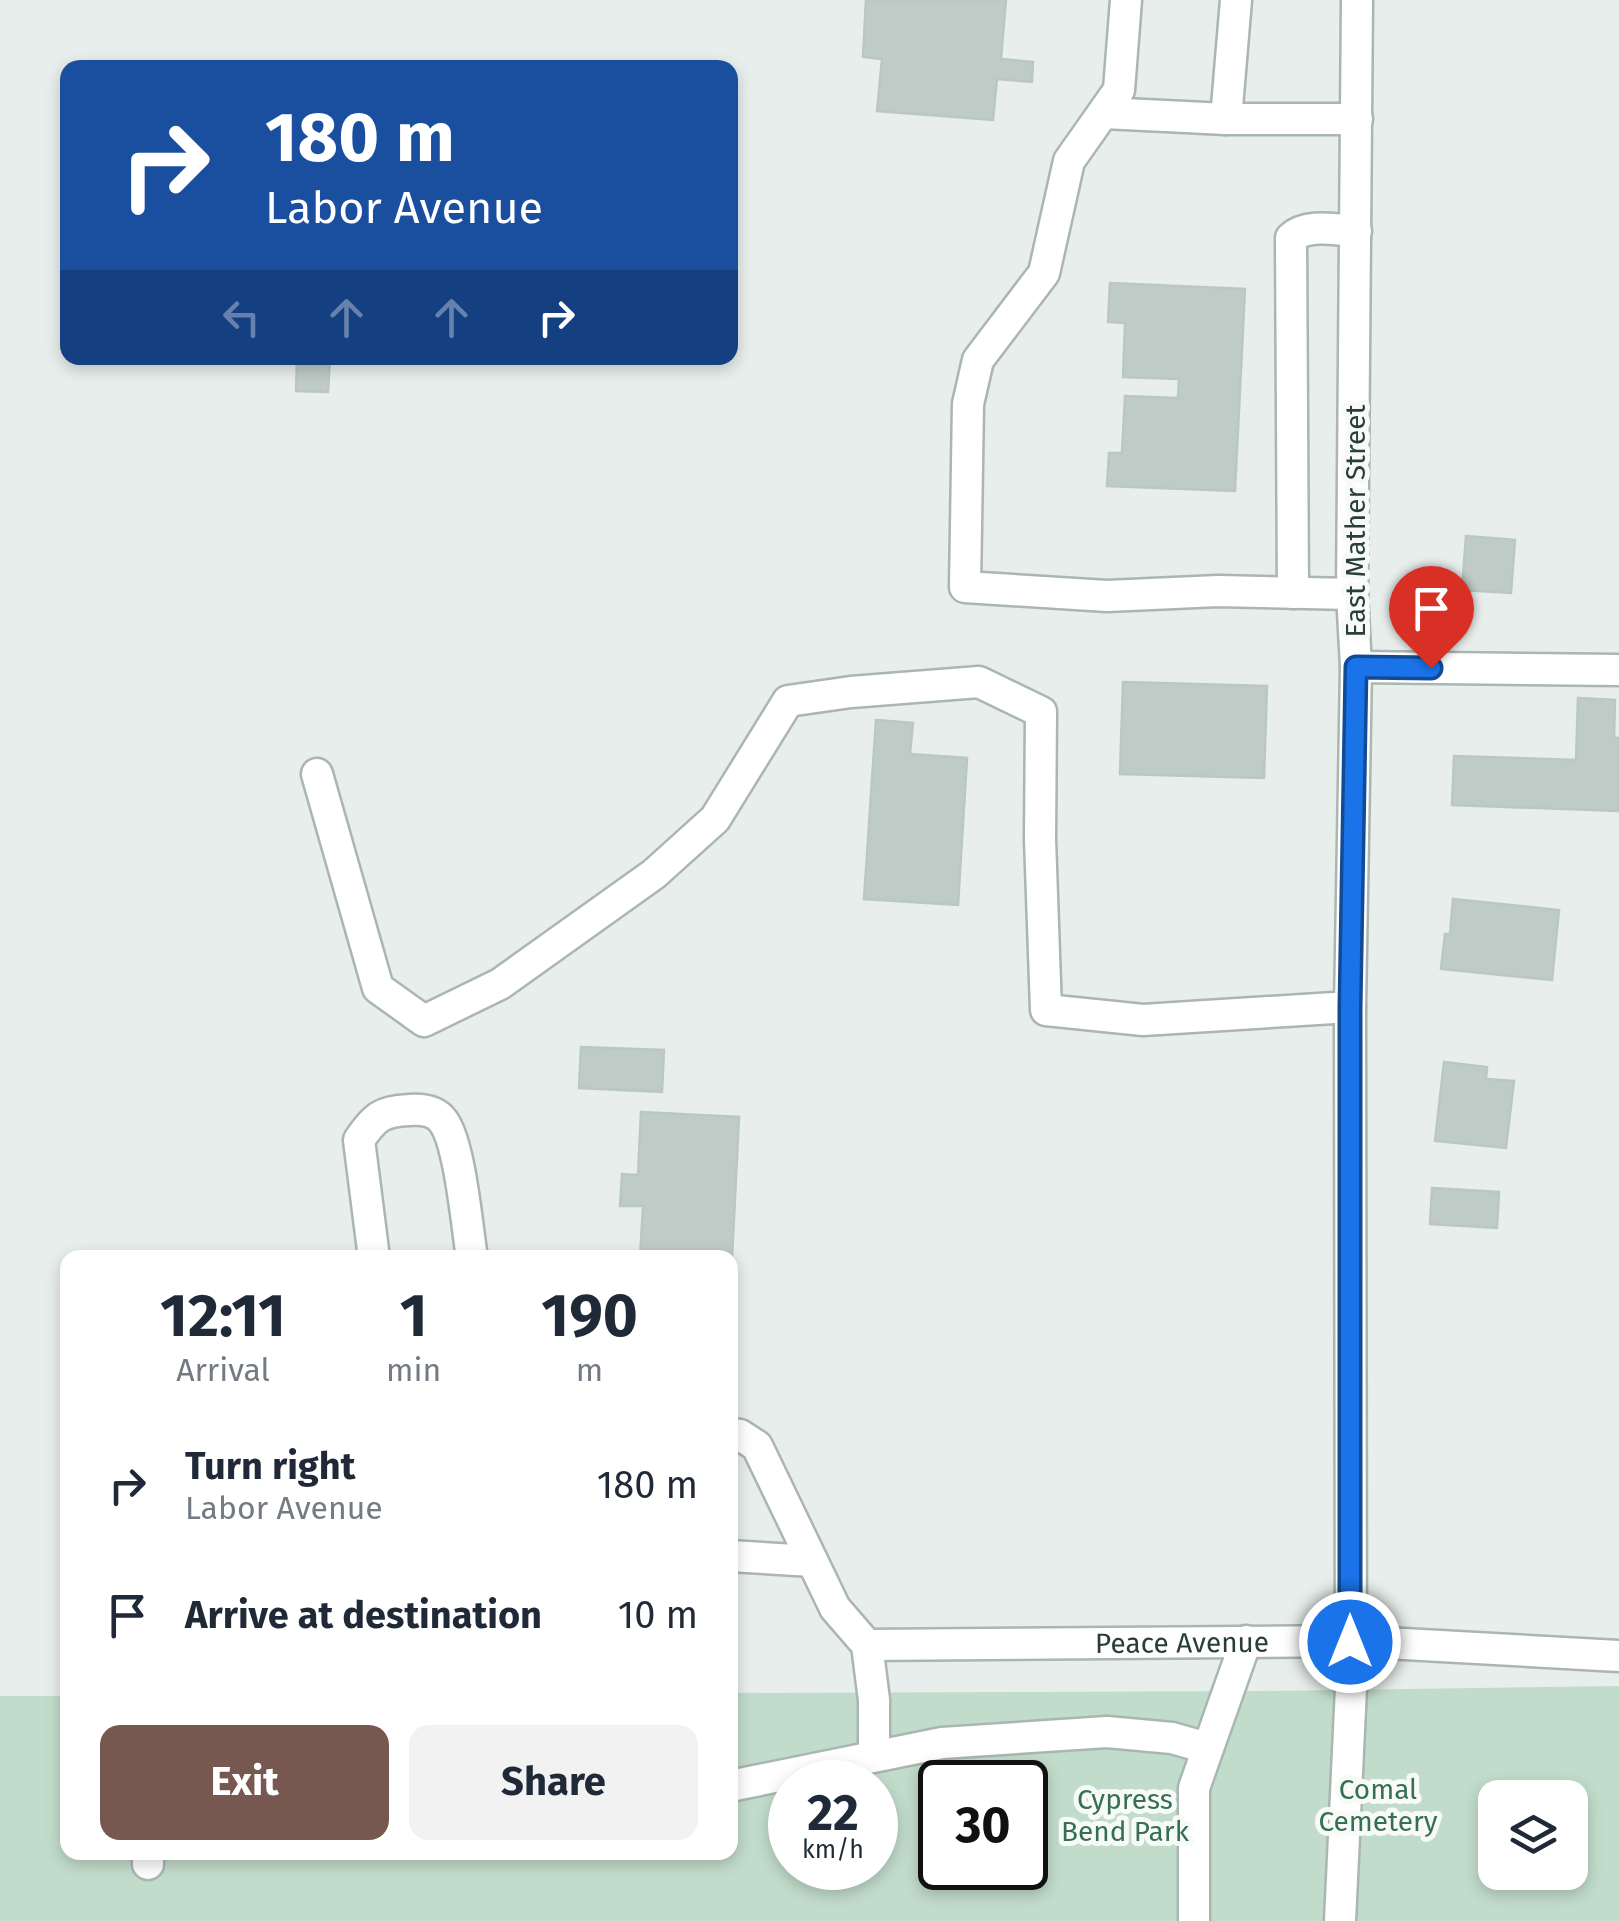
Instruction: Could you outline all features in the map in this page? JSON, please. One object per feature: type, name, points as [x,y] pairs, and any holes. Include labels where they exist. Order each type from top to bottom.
[{"type":"street","points":[[1126,0],[1119,90],[1069,161],[1044,273],[978,360],[968,404],[965,588],[1108,596],[1218,591],[1352,594]]},
{"type":"street","points":[[1226,119],[1236,0]]},
{"type":"street","name":"East Mather Street","points":[[1340,1921],[1352,1688],[1350,1007],[1356,667],[1352,594],[1357,0]]},
{"type":"street","points":[[1104,112],[1226,119],[1357,118]]},
{"type":"street","points":[[1293,593],[1291,238],[1297,232],[1311,229],[1356,231]]},
{"type":"street","points":[[1356,667],[1619,670]]},
{"type":"street","points":[[318,774],[378,988],[424,1021],[500,984],[654,874],[715,819],[788,701],[979,682],[1041,712],[1040,839],[1046,1010],[1143,1020],[1350,1007]]},
{"type":"street","points":[[373,1250],[359,1140],[373,1120],[392,1110],[424,1109],[442,1119],[454,1143],[471,1250]]},
{"type":"street","points":[[743,1440],[835,1608],[866,1645],[874,1700],[874,1756]]},
{"type":"street","points":[[738,1556],[812,1561]]},
{"type":"street","points":[[1194,1921],[1194,1788],[1246,1641]]},
{"type":"street","name":"Peace Avenue","points":[[866,1645],[1350,1642],[1619,1656]]},
{"type":"street","points":[[738,1784],[942,1743],[1107,1732],[1172,1738],[1208,1748]]},
{"type":"green space","name":"Cypress Bend Park","points":[[1619,1686],[1619,1921],[0,1921],[0,1696],[60,1696],[60,1860],[738,1860],[738,1693]]},
{"type":"building","points":[[866,0],[1006,0],[1001,59],[1033,62],[1032,82],[997,79],[993,120],[877,111],[882,59],[863,57]]},
{"type":"building","points":[[1110,283],[1245,289],[1235,491],[1107,486],[1109,453],[1122,453],[1125,396],[1178,398],[1179,379],[1123,377],[1125,323],[1108,322]]},
{"type":"building","points":[[297,365],[330,365],[328,392],[296,391]]},
{"type":"building","points":[[1466,536],[1515,540],[1511,593],[1462,590]]},
{"type":"building","points":[[1123,682],[1267,686],[1264,778],[1120,774]]},
{"type":"building","points":[[1578,698],[1615,700],[1619,811],[1452,805],[1454,756],[1576,760]]},
{"type":"building","points":[[876,720],[913,723],[910,754],[967,758],[958,905],[864,899]]},
{"type":"building","points":[[1453,899],[1559,910],[1552,980],[1441,969]]},
{"type":"building","points":[[581,1047],[664,1050],[662,1092],[579,1088]]},
{"type":"building","points":[[1444,1062],[1487,1067],[1486,1079],[1514,1081],[1506,1148],[1435,1141]]},
{"type":"building","points":[[641,1112],[739,1117],[732,1250],[640,1250],[643,1206],[620,1206],[622,1174],[638,1175]]},
{"type":"building","points":[[1432,1188],[1499,1192],[1497,1228],[1430,1224]]},
{"type":"route","points":[[1350,1642],[1350,1007],[1356,667],[1431,668]]},
{"type":"park label","name":"Comal Cemetery","points":[[1378,1805]]}]
